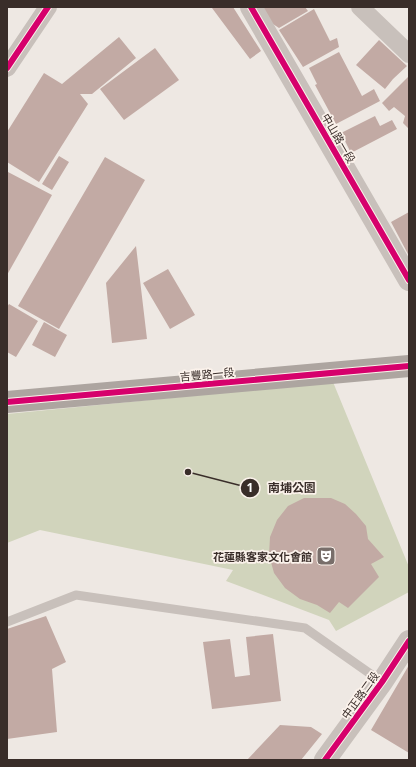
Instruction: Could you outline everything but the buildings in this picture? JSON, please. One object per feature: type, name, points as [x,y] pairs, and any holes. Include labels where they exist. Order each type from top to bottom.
[{"type":"main road","name":"吉豐路一段","points":[[7,402],[409,366]]},
{"type":"street","points":[[7,68],[48,7]]},
{"type":"street","name":"中山路一段","points":[[251,7],[409,280]]},
{"type":"street","points":[[369,10],[409,54]]},
{"type":"street","name":"中正路二段","points":[[325,760],[382,682],[409,641]]},
{"type":"lane","points":[[7,622],[76,595],[305,628],[382,682]]},
{"type":"green space","points":[[333,382],[409,567],[409,592],[336,631],[329,620],[226,581],[233,570],[40,530],[7,543],[7,414]]},
{"type":"cycle path","points":[[7,68],[48,7]]},
{"type":"cycle path","points":[[251,7],[409,280]]},
{"type":"cycle path","points":[[7,402],[409,366]]},
{"type":"cycle path","points":[[325,760],[382,682],[409,641]]},
{"type":"place","name":"南埔公園","points":[[188,472]]},
{"type":"place","name":"花蓮縣客家文化會館","points":[[326,556]]}]
